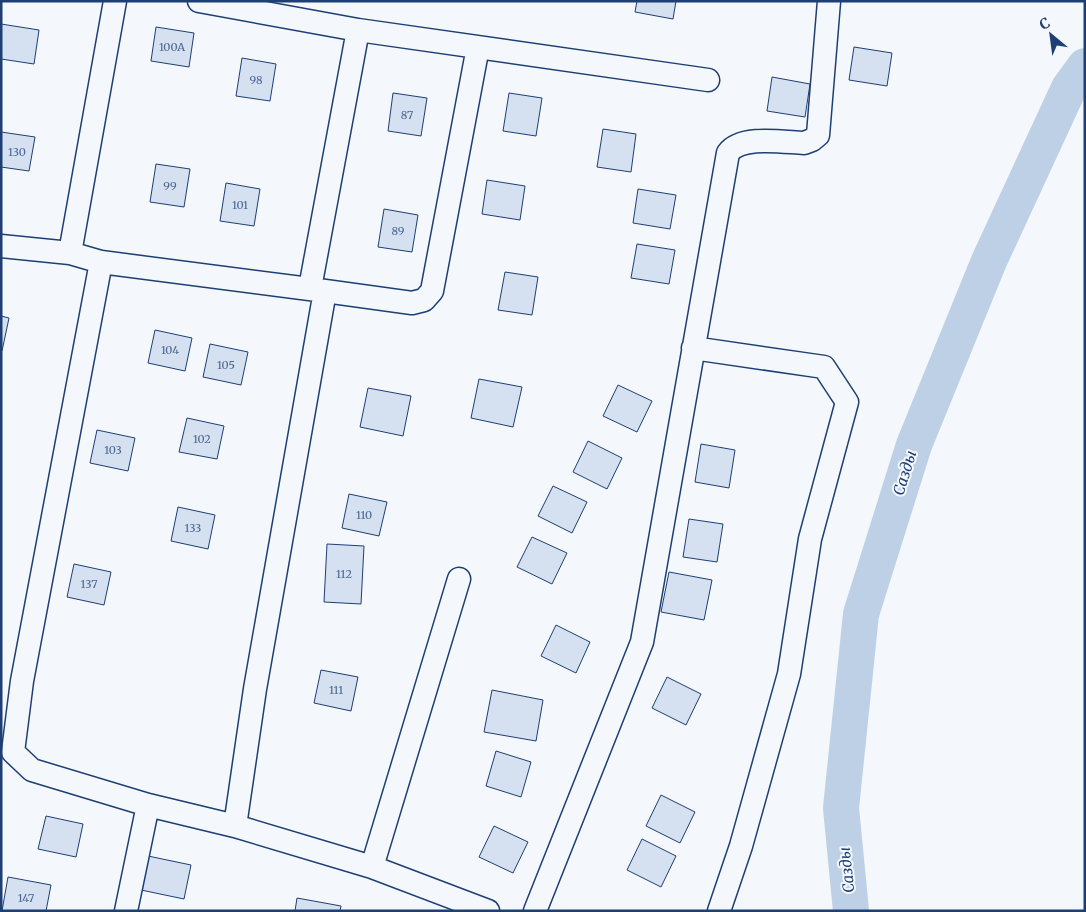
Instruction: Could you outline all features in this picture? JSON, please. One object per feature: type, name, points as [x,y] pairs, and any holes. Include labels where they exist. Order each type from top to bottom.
[{"type":"street","points":[[70,253],[115,1]]},
{"type":"street","points":[[199,1],[358,30],[708,80]]},
{"type":"street","points":[[535,911],[642,642],[728,153],[733,146],[743,142],[804,143],[812,140],[818,134],[829,1]]},
{"type":"street","points":[[234,826],[358,30]]},
{"type":"street","points":[[1,246],[70,253],[101,262],[317,289],[412,304],[424,300],[432,291],[478,47]]},
{"type":"street","points":[[101,262],[22,681],[13,752],[32,770],[148,805],[234,826],[372,867],[488,911]]},
{"type":"street","points":[[693,348],[824,367],[847,402],[810,539],[789,674],[741,846],[719,911]]},
{"type":"street","points":[[372,867],[459,579]]},
{"type":"street","points":[[126,911],[148,805]]},
{"type":"building","points":[[637,1],[676,1],[673,19],[635,12]]},
{"type":"building","points":[[1,24],[39,30],[34,64],[1,59]]},
{"type":"building","points":[[156,27],[194,33],[189,67],[151,61]]},
{"type":"building","points":[[854,47],[892,53],[887,86],[849,80]]},
{"type":"building","points":[[242,58],[276,64],[270,101],[236,96]]},
{"type":"building","points":[[772,77],[810,84],[805,117],[767,111]]},
{"type":"building","points":[[393,93],[427,98],[421,136],[388,131]]},
{"type":"building","points":[[509,93],[542,98],[536,136],[503,131]]},
{"type":"building","points":[[603,129],[636,134],[631,172],[597,167]]},
{"type":"building","points":[[1,132],[35,137],[29,171],[1,167]]},
{"type":"building","points":[[156,164],[190,169],[184,207],[150,202]]},
{"type":"building","points":[[487,180],[525,186],[520,220],[482,214]]},
{"type":"building","points":[[226,183],[260,189],[254,226],[220,221]]},
{"type":"building","points":[[638,189],[676,195],[670,229],[633,223]]},
{"type":"building","points":[[384,209],[418,215],[412,252],[378,247]]},
{"type":"building","points":[[637,244],[675,250],[669,284],[631,278]]},
{"type":"building","points":[[505,272],[538,277],[532,315],[498,310]]},
{"type":"building","points":[[1,316],[9,318],[2,351],[1,351]]},
{"type":"building","points":[[155,330],[192,338],[185,371],[148,363]]},
{"type":"building","points":[[210,344],[248,352],[241,385],[203,377]]},
{"type":"building","points":[[479,379],[522,387],[513,427],[471,418]]},
{"type":"building","points":[[618,385],[652,401],[637,432],[603,416]]},
{"type":"building","points":[[368,388],[411,396],[403,436],[360,427]]},
{"type":"building","points":[[187,418],[224,426],[217,459],[179,452]]},
{"type":"building","points":[[97,430],[135,438],[128,471],[90,463]]},
{"type":"building","points":[[588,441],[622,458],[607,489],[573,472]]},
{"type":"building","points":[[701,444],[735,450],[729,488],[695,482]]},
{"type":"building","points":[[553,486],[587,502],[572,533],[538,516]]},
{"type":"building","points":[[349,494],[387,502],[379,536],[342,528]]},
{"type":"building","points":[[178,507],[215,515],[208,549],[171,541]]},
{"type":"building","points":[[689,519],[723,524],[717,562],[683,557]]},
{"type":"building","points":[[532,537],[567,553],[552,584],[517,567]]},
{"type":"building","points":[[327,544],[364,546],[361,604],[324,602]]},
{"type":"building","points":[[74,564],[111,572],[104,605],[67,597]]},
{"type":"building","points":[[669,572],[712,580],[704,620],[661,612]]},
{"type":"building","points":[[556,625],[590,642],[576,673],[541,656]]},
{"type":"building","points":[[321,670],[358,677],[351,711],[314,703]]},
{"type":"building","points":[[667,677],[701,694],[686,725],[652,708]]},
{"type":"building","points":[[492,690],[543,700],[536,741],[484,732]]},
{"type":"building","points":[[496,751],[531,762],[521,797],[486,786]]},
{"type":"building","points":[[661,795],[695,812],[680,843],[646,826]]},
{"type":"building","points":[[46,816],[83,824],[76,857],[38,849]]},
{"type":"building","points":[[494,826],[528,842],[513,873],[479,857]]},
{"type":"building","points":[[642,839],[676,856],[661,887],[627,870]]},
{"type":"building","points":[[148,856],[191,865],[184,899],[141,890]]},
{"type":"building","points":[[8,877],[51,885],[46,911],[2,911]]},
{"type":"building","points":[[297,898],[341,906],[340,911],[295,911]]},
{"type":"waterway","name":"Сазды","points":[[851,911],[841,808],[861,614],[914,445],[989,261],[1069,88],[1085,66]]}]
